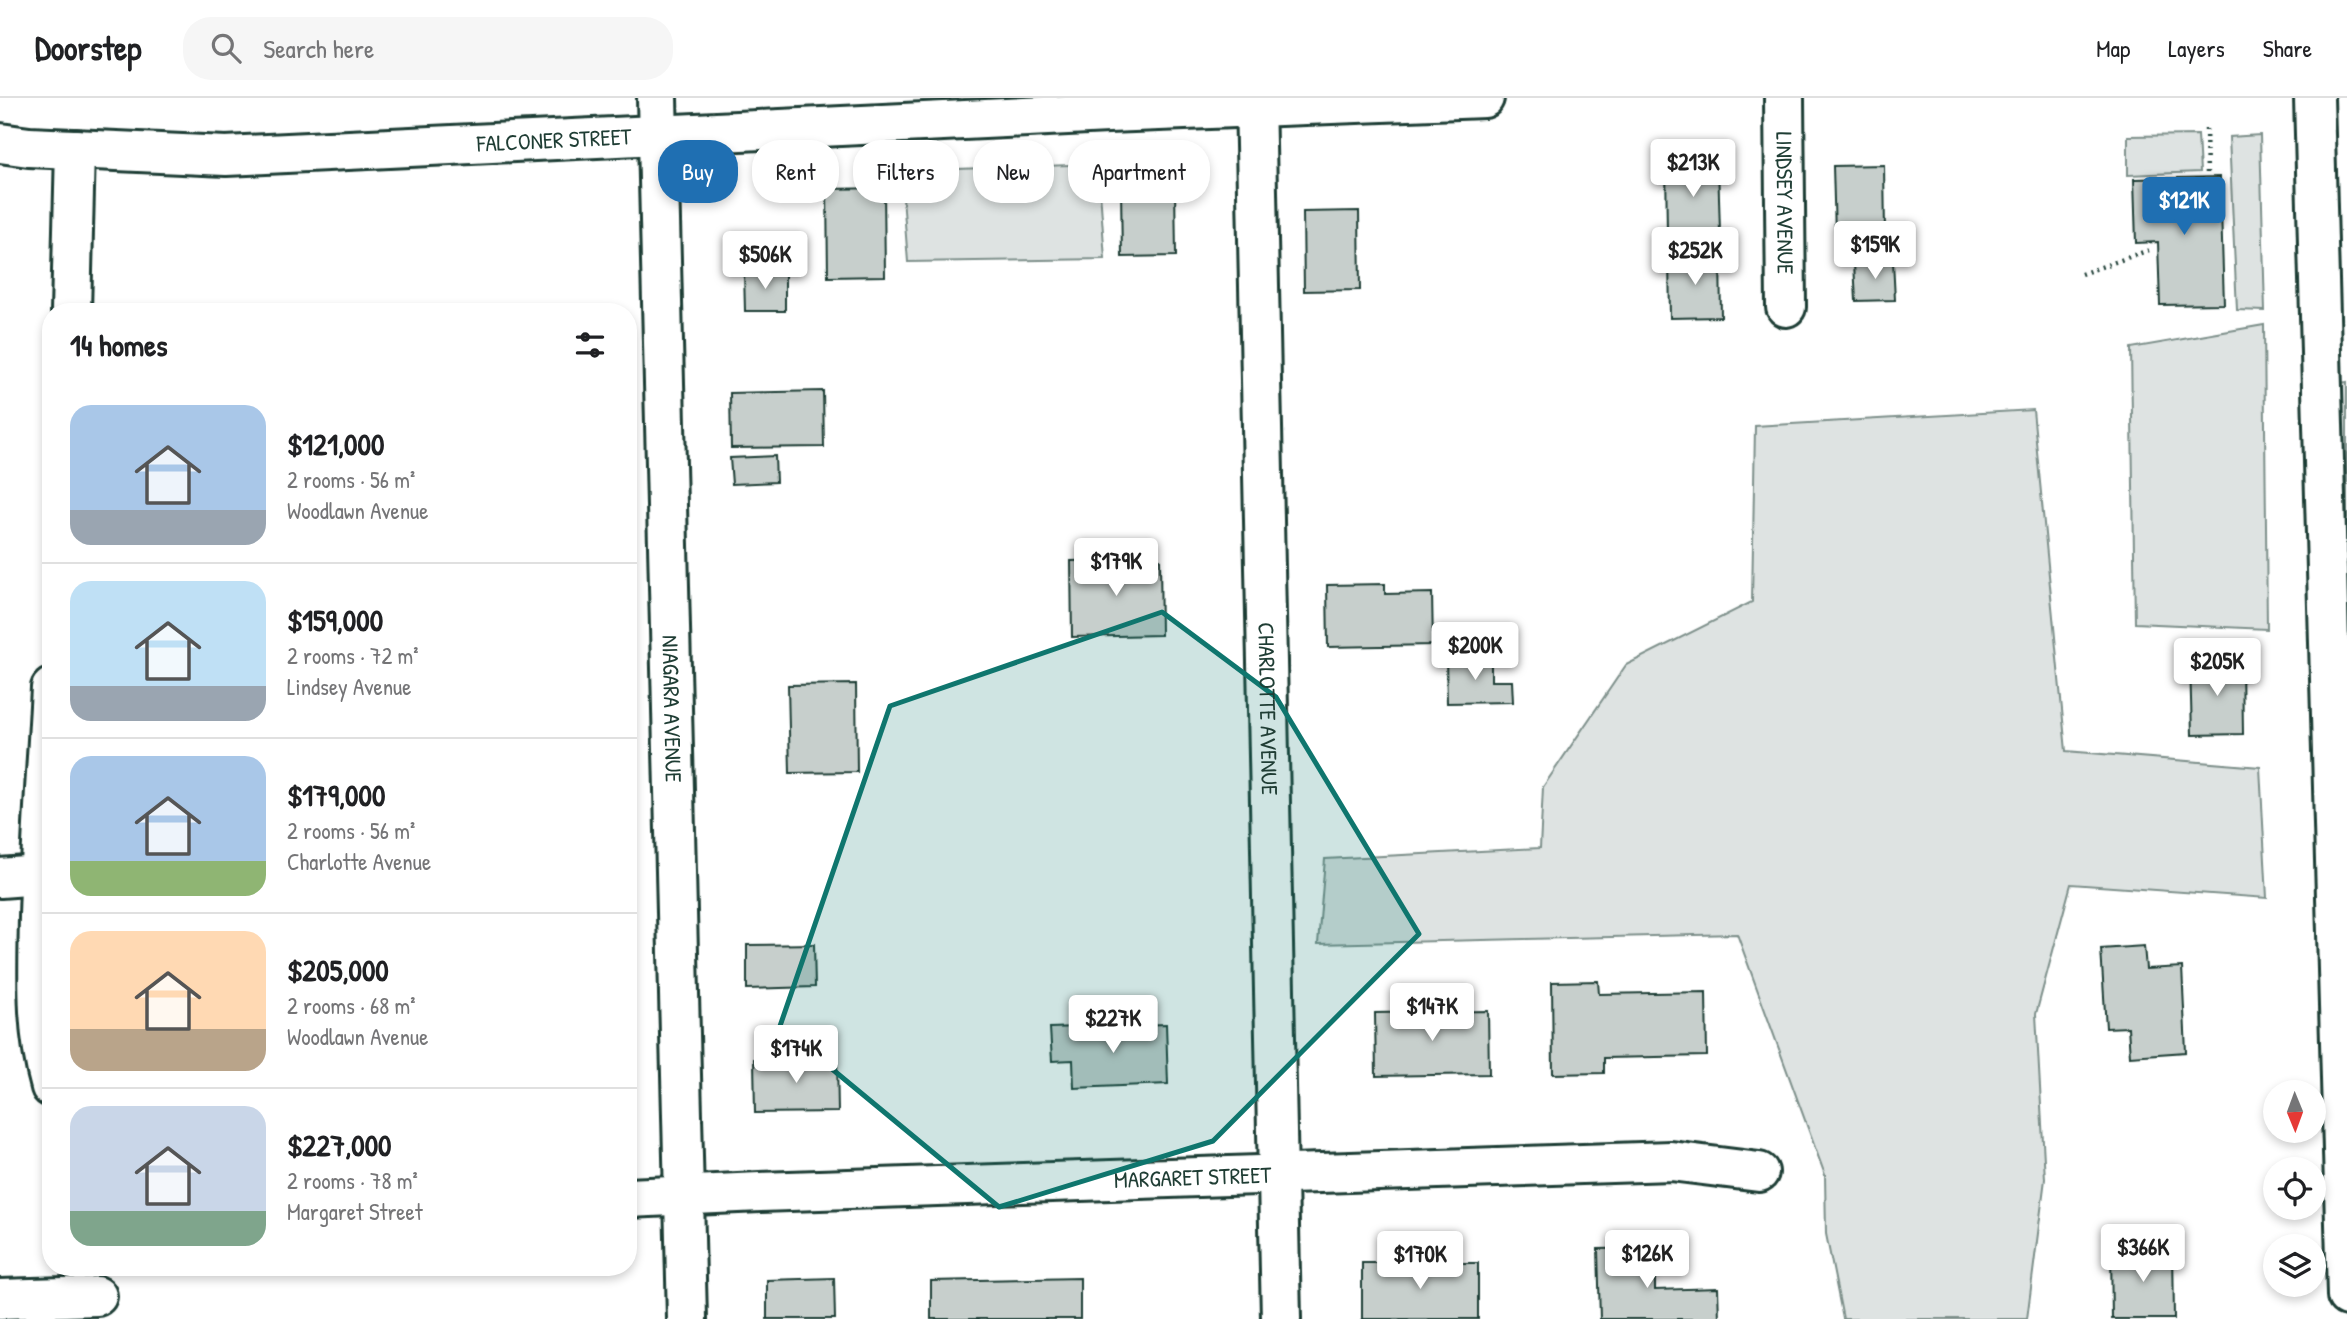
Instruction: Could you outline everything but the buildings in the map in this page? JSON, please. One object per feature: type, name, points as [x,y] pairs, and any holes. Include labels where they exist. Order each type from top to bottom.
[{"type":"street","name":"FALCONER STREET","points":[[0,144],[29,148],[226,156],[658,116],[1484,98]]},
{"type":"street","name":"LINDSEY AVENUE","points":[[1784,98],[1786,307]]},
{"type":"street","points":[[2314,98],[2347,1296]]},
{"type":"street","name":"CHARLOTTE AVENUE","points":[[1255,102],[1281,1319]]},
{"type":"street","name":"NIAGARA AVENUE","points":[[658,116],[687,1319]]},
{"type":"street","points":[[71,303],[75,149]]},
{"type":"street","points":[[42,841],[38,978],[42,1047]]},
{"type":"street","points":[[0,878],[40,875]]},
{"type":"street","name":"MARGARET STREET","points":[[637,1198],[1671,1161],[1759,1172]]},
{"type":"street","points":[[0,1299],[98,1294]]},
{"type":"path","points":[[2206,129],[2207,174]]},
{"type":"path","points":[[2081,274],[2149,250]]},
{"type":"highlighted area","points":[[1162,612],[1276,697],[1419,934],[1213,1141],[999,1207],[780,1026],[890,706]]},
{"type":"shaded area","points":[[2198,135],[2200,172],[2128,175],[2128,136]]},
{"type":"shaded area","points":[[2260,135],[2265,311],[2237,310],[2229,137]]},
{"type":"shaded area","points":[[1068,165],[1068,203],[1101,203],[1105,259],[908,262],[903,203],[959,203],[959,169],[973,168],[973,203],[1054,203],[1054,166]]},
{"type":"shaded area","points":[[2264,325],[2267,629],[2135,623],[2131,348]]},
{"type":"shaded area","points":[[2347,382],[2347,519],[2343,521],[2340,383]]},
{"type":"shaded area","points":[[2033,410],[2066,751],[2260,767],[2267,898],[2071,884],[2036,1014],[2045,1179],[2027,1319],[1843,1319],[1826,1234],[1825,1175],[1737,934],[1318,944],[1325,859],[1540,848],[1543,787],[1626,665],[1752,602],[1755,426]]}]
